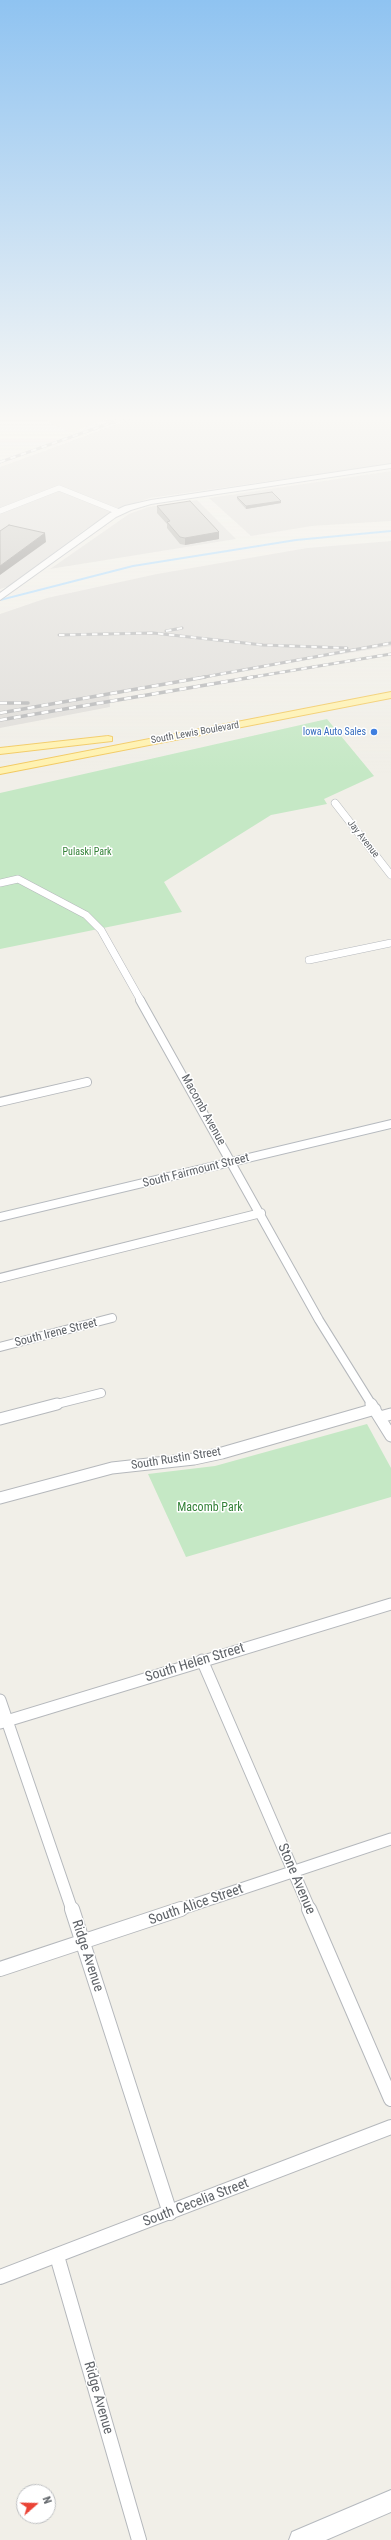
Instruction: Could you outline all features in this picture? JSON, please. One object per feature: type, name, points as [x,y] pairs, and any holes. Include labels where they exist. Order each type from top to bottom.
[{"type":"main road","name":"South Lewis Boulevard","points":[[0,771],[331,706],[391,696]]},
{"type":"main road","name":"South Lewis Boulevard","points":[[0,780],[391,703]]},
{"type":"main road","points":[[0,751],[69,745],[331,706]]},
{"type":"street","points":[[0,597],[83,538]]},
{"type":"street","name":"Jay Avenue","points":[[335,803],[391,875]]},
{"type":"street","name":"Macomb Avenue","points":[[0,883],[18,879],[86,915],[101,930],[261,1213],[319,1320],[391,1436]]},
{"type":"street","points":[[309,960],[391,943]]},
{"type":"street","points":[[0,1102],[86,1082]]},
{"type":"street","name":"South Fairmount Street","points":[[0,1217],[391,1124]]},
{"type":"street","points":[[0,1278],[261,1213]]},
{"type":"street","name":"South Irene Street","points":[[0,1347],[112,1318]]},
{"type":"street","points":[[0,1419],[101,1393]]},
{"type":"street","name":"South Rustin Street","points":[[0,1498],[112,1468],[194,1459],[377,1413],[391,1414]]},
{"type":"street","name":"South Helen Street","points":[[3,1722],[202,1660],[391,1604]]},
{"type":"street","name":"Stone Avenue","points":[[202,1660],[391,2099]]},
{"type":"street","name":"Ridge Avenue","points":[[0,1700],[3,1722],[45,1827],[170,2213]]},
{"type":"street","name":"South Alice Street","points":[[0,1969],[391,1839]]},
{"type":"street","name":"South Cecelia Street","points":[[0,2277],[391,2127]]},
{"type":"street","name":"Ridge Avenue","points":[[57,2256],[139,2540]]},
{"type":"street","points":[[300,2540],[391,2501]]},
{"type":"shaded area","points":[[0,538],[74,538],[10,586],[0,589]]},
{"type":"shaded area","points":[[95,538],[235,538],[236,539],[50,569]]},
{"type":"shaded area","points":[[391,541],[391,646],[109,693],[110,707],[0,728],[0,614],[47,598],[157,574],[307,548]]},
{"type":"green space","name":"Pulaski Park","points":[[327,719],[374,776],[324,799],[327,804],[271,815],[164,882],[182,912],[0,949],[0,793]]},
{"type":"green space","name":"Macomb Park","points":[[367,1424],[391,1468],[391,1497],[186,1557],[148,1474],[215,1466]]},
{"type":"building","points":[[0,538],[39,538],[0,566]]},
{"type":"waterway","points":[[0,600],[133,566],[296,540],[322,538]]},
{"type":"railway","points":[[166,631],[182,628]]},
{"type":"railway","points":[[59,635],[153,633],[263,645],[347,648]]},
{"type":"railway","points":[[199,678],[391,643]]},
{"type":"railway","points":[[253,677],[391,654]]},
{"type":"railway","points":[[0,713],[205,677]]},
{"type":"railway","points":[[0,720],[253,677]]},
{"type":"railway","points":[[247,678],[253,677]]},
{"type":"railway","points":[[0,703],[28,703]]},
{"type":"place","name":"Iowa Auto Sales","points":[[374,732]]}]
